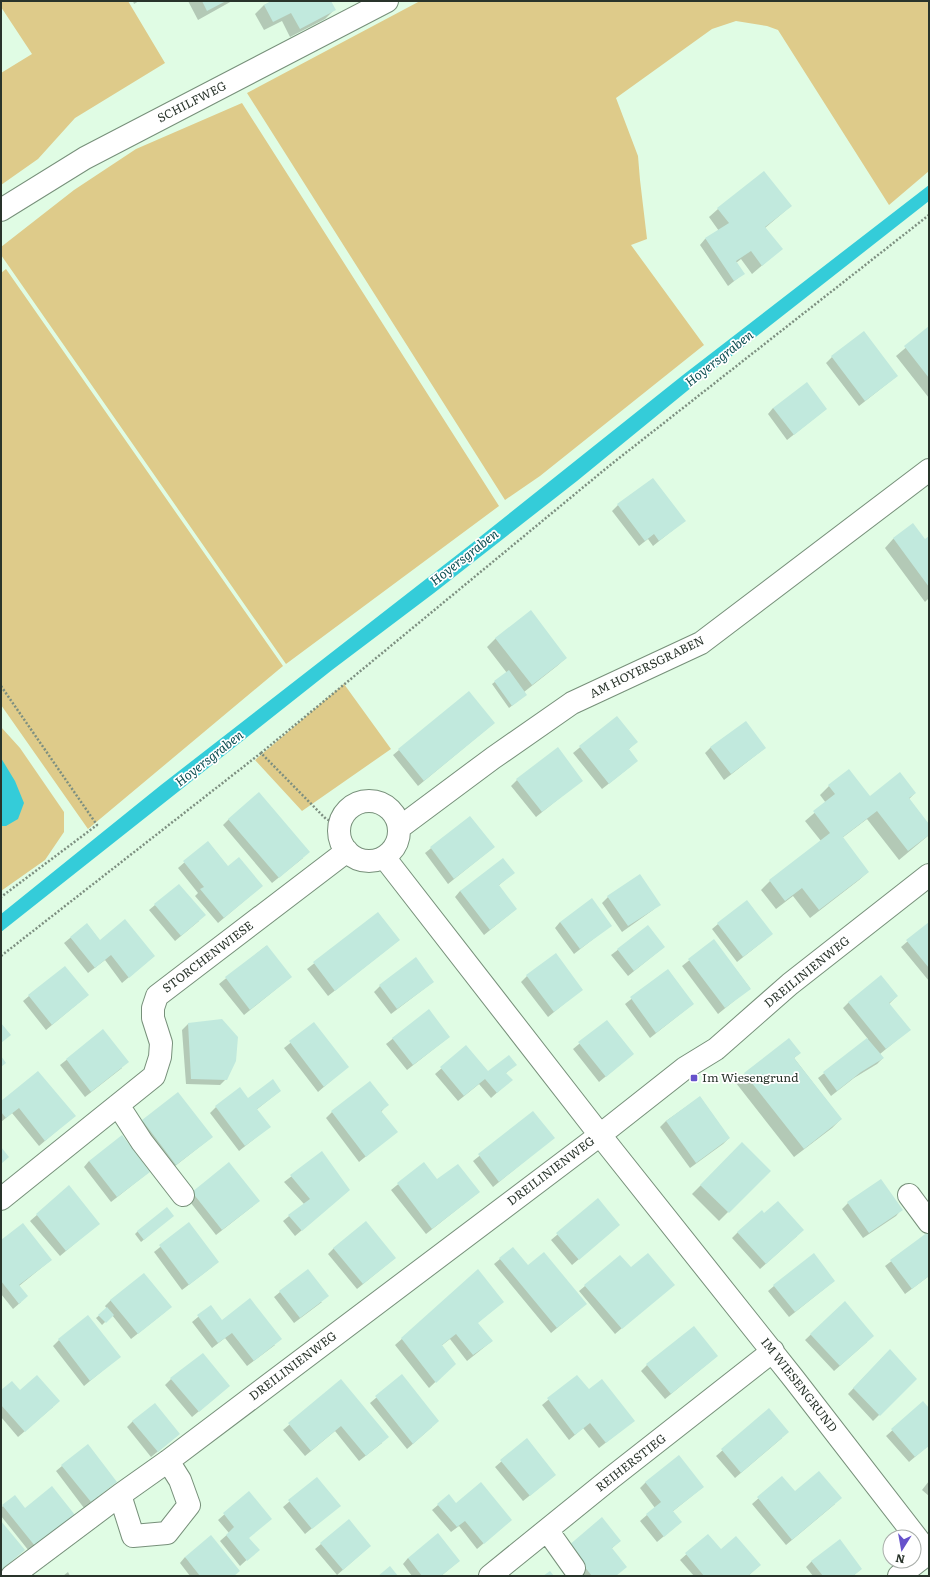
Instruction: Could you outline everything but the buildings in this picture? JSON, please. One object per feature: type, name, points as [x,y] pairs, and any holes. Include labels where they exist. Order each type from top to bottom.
[{"type":"street","name":"SCHILFWEG","points":[[1,210],[85,158],[387,1]]},
{"type":"street","name":"AM HOYERSGRABEN","points":[[399,828],[493,758],[572,703],[701,644],[929,470]]},
{"type":"street","points":[[371,802],[379,803],[391,811],[396,818],[399,828],[399,837],[395,846],[384,857],[368,861],[358,859],[347,851],[341,839],[341,824],[343,818],[349,810],[358,804],[371,802]]},
{"type":"street","name":"STORCHENWIESE","points":[[1,1199],[154,1076],[160,1057],[161,1043],[153,1018],[153,1008],[157,996],[347,851]]},
{"type":"street","name":"IM WIESENGRUND","points":[[384,857],[600,1135],[773,1351],[928,1555]]},
{"type":"street","name":"DREILINIENWEG","points":[[12,1576],[168,1461],[600,1135],[685,1068],[716,1049],[800,976],[929,875]]},
{"type":"street","points":[[118,1105],[142,1142],[183,1195]]},
{"type":"street","points":[[909,1195],[929,1222]]},
{"type":"street","name":"REIHERSTIEG","points":[[490,1576],[773,1351]]},
{"type":"street","points":[[120,1495],[133,1536],[168,1533],[189,1505],[180,1480],[168,1461]]},
{"type":"street","points":[[547,1530],[574,1568]]},
{"type":"street","points":[[898,1576],[928,1555]]},
{"type":"path","points":[[1,956],[261,753],[608,466],[929,215]]},
{"type":"path","points":[[1,686],[97,825],[1,897]]},
{"type":"path","points":[[261,753],[326,819],[341,824]]},
{"type":"shaded area","points":[[1,1],[128,1],[165,63],[75,118],[38,159],[1,185],[1,73],[32,54],[1,7]]},
{"type":"shaded area","points":[[420,1],[929,1],[929,171],[889,205],[778,30],[767,26],[736,21],[712,29],[616,98],[638,156],[647,239],[631,245],[704,345],[540,476],[505,500],[247,93]]},
{"type":"shaded area","points":[[242,103],[499,506],[286,664],[1,255],[1,247],[74,190],[136,149]]},
{"type":"shaded area","points":[[6,269],[283,666],[88,829],[1,705],[1,273]]},
{"type":"shaded area","points":[[344,684],[391,749],[302,811],[255,760]]},
{"type":"shaded area","points":[[1,727],[20,748],[64,812],[64,832],[45,860],[1,891]]},
{"type":"water","name":"Hoyersgraben","points":[[929,185],[929,201],[692,387],[577,481],[434,593],[332,670],[1,932],[1,914],[161,785],[471,544],[683,375]]},
{"type":"water","points":[[1,758],[15,781],[24,803],[18,819],[6,826],[1,826]]},
{"type":"place","name":"Im Wiesengrund","points":[[694,1078]]}]
